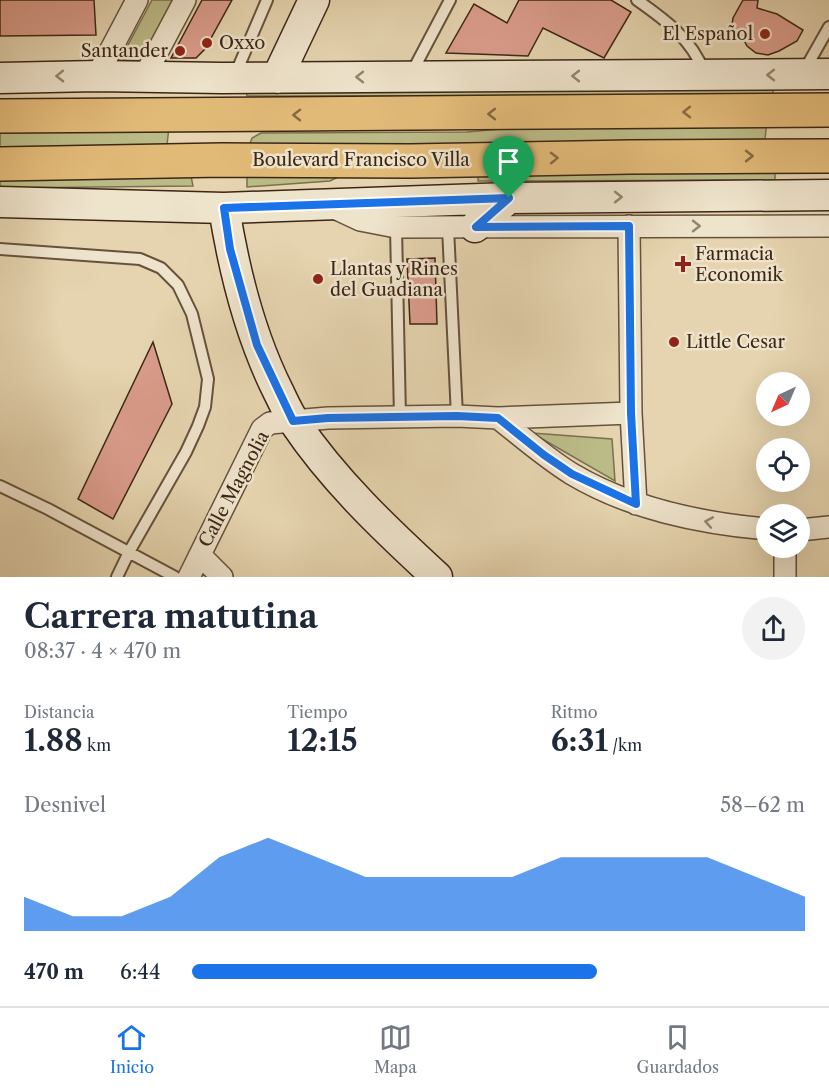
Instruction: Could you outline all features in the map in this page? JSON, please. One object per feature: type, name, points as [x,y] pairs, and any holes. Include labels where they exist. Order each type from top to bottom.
[{"type":"main road","points":[[0,116],[829,110]]},
{"type":"main road","name":"Boulevard Francisco Villa","points":[[0,164],[222,160],[410,161],[829,156]]},
{"type":"street","points":[[98,76],[137,0]]},
{"type":"street","points":[[144,77],[185,0]]},
{"type":"street","points":[[277,78],[315,0]]},
{"type":"street","points":[[0,78],[705,75],[816,70]]},
{"type":"street","points":[[462,227],[509,198]]},
{"type":"street","points":[[0,202],[224,208],[509,198],[810,205],[829,226]]},
{"type":"street","points":[[327,205],[360,220],[396,227],[629,226],[810,205]]},
{"type":"street","points":[[224,208],[230,249],[257,345],[293,421],[317,453],[356,497],[437,577]]},
{"type":"street","points":[[629,226],[631,413],[636,504]]},
{"type":"street","name":"Calle Magnolia","points":[[189,577],[262,429],[270,423],[328,418],[457,416],[498,418],[631,413]]},
{"type":"street","points":[[498,418],[572,474],[636,504],[684,517],[756,528]]},
{"type":"street","points":[[810,529],[829,527]]},
{"type":"street","points":[[200,555],[222,577]]},
{"type":"street","points":[[785,558],[785,577]]},
{"type":"lane","points":[[233,78],[267,0]]},
{"type":"lane","points":[[409,77],[450,0]]},
{"type":"lane","points":[[637,0],[685,39],[695,52],[705,75]]},
{"type":"lane","points":[[816,70],[829,27]]},
{"type":"lane","points":[[396,227],[400,417]]},
{"type":"lane","points":[[457,416],[462,227]]},
{"type":"lane","points":[[0,249],[140,259],[161,268],[178,285],[192,314],[208,379],[205,407],[186,452],[117,577]]},
{"type":"lane","points":[[0,486],[175,577]]},
{"type":"green space","points":[[152,0],[177,0],[145,61],[120,60]]},
{"type":"green space","points":[[245,86],[773,88],[773,96],[247,96]]},
{"type":"green space","points":[[767,121],[765,139],[354,154],[249,146],[252,138],[261,133],[467,132],[556,124]]},
{"type":"green space","points":[[169,127],[166,154],[0,155],[0,130]]},
{"type":"green space","points":[[247,169],[355,169],[330,181],[247,187]]},
{"type":"green space","points":[[478,170],[775,171],[775,180],[478,181]]},
{"type":"green space","points":[[190,171],[193,186],[0,188],[0,174]]},
{"type":"green space","points":[[532,433],[612,439],[615,481]]},
{"type":"building","points":[[0,0],[94,0],[96,35],[0,36]]},
{"type":"building","points":[[202,0],[232,0],[205,49],[196,58],[171,58]]},
{"type":"building","points":[[519,0],[611,0],[631,12],[604,58],[543,28],[528,56],[446,53],[474,4],[507,23]]},
{"type":"building","points":[[743,0],[758,0],[757,8],[777,14],[803,30],[797,41],[768,55],[756,53],[747,46],[740,33],[731,31],[733,18]]},
{"type":"building","points":[[435,258],[437,324],[410,324],[407,259]]},
{"type":"building","points":[[153,342],[172,404],[113,519],[78,499]]},
{"type":"place","name":"El Español","points":[[765,34]]},
{"type":"place","name":"Oxxo","points":[[207,43]]},
{"type":"place","name":"Santander","points":[[180,51]]},
{"type":"place","name":"Farmacia Economik","points":[[683,264]]},
{"type":"place","name":"Llantas y Rines del Guadiana","points":[[318,279]]},
{"type":"place","name":"Little Cesar","points":[[674,342]]},
{"type":"route","points":[[509,198],[476,227],[629,226],[631,413],[636,504],[572,474],[498,418],[457,416],[328,418],[293,421],[257,345],[230,249],[224,208],[509,198]]}]
